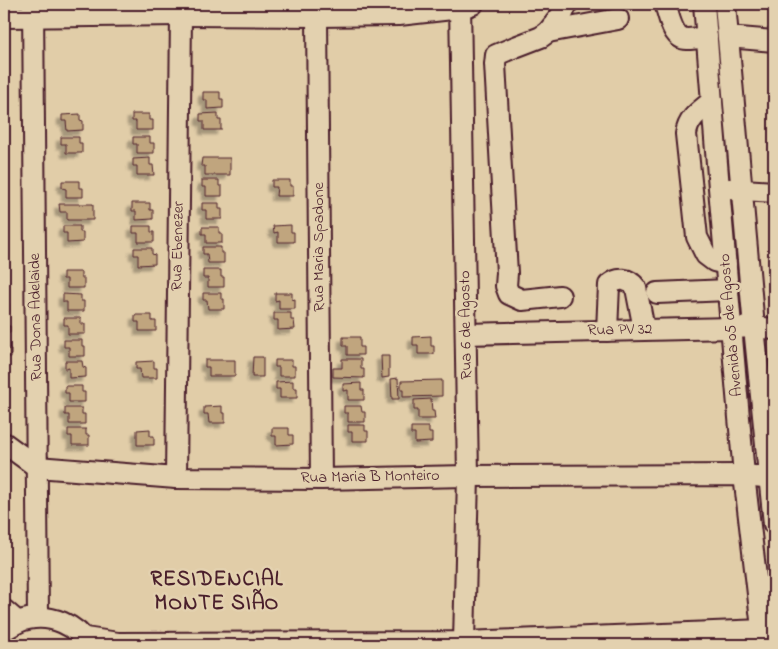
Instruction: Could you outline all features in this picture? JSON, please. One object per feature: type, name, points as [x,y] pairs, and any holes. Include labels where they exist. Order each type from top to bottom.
[{"type":"street","points":[[560,296],[522,300],[508,294],[506,286],[507,273],[495,64],[496,56],[541,37],[548,32],[563,13],[566,4]]},
{"type":"street","points":[[665,4],[678,37],[685,40],[707,37]]},
{"type":"street","name":"Avenida 05 de Agosto","points":[[704,4],[744,475],[767,634]]},
{"type":"street","name":"Avenida 05 de Agosto","points":[[725,4],[754,327],[772,478],[774,524]]},
{"type":"street","points":[[4,18],[33,10],[181,15],[400,15],[464,5]]},
{"type":"street","name":"Rua 6 de Agosto","points":[[464,5],[468,476],[464,642]]},
{"type":"street","name":"Rua Dona Adelaide","points":[[33,10],[38,618]]},
{"type":"street","name":"Rua Ebenezer","points":[[176,478],[181,15]]},
{"type":"street","name":"Rua Maria Spadone","points":[[317,16],[322,479]]},
{"type":"street","points":[[548,32],[618,19]]},
{"type":"street","points":[[728,37],[774,41]]},
{"type":"street","points":[[712,102],[690,119],[686,134],[697,237],[706,256],[714,261],[726,264]]},
{"type":"street","points":[[719,188],[774,192]]},
{"type":"street","points":[[607,330],[609,285],[615,280],[626,280],[636,288],[644,329]]},
{"type":"street","points":[[656,293],[728,290]]},
{"type":"street","name":"Rua PV 32","points":[[466,334],[754,327],[774,329]]},
{"type":"street","points":[[4,443],[37,467]]},
{"type":"street","name":"Rua Maria B Monteiro","points":[[37,467],[176,478],[322,479],[468,476],[744,475],[772,478]]},
{"type":"street","points":[[9,621],[28,618],[56,620],[72,626],[87,642],[118,643],[464,642],[767,634]]},
{"type":"building","points":[[4,45],[7,45],[6,69],[4,69]]},
{"type":"building","points":[[203,92],[220,92],[220,99],[223,99],[223,108],[207,109],[207,100],[203,100]]},
{"type":"building","points":[[218,113],[218,120],[221,120],[221,130],[204,130],[204,121],[200,121],[200,114]]},
{"type":"building","points":[[80,114],[80,120],[83,121],[83,130],[67,131],[66,121],[62,121],[62,115]]},
{"type":"building","points":[[132,114],[149,114],[149,120],[153,120],[153,130],[136,130],[136,121],[132,121]]},
{"type":"building","points":[[61,137],[79,137],[79,143],[82,143],[82,153],[66,153],[66,144],[61,144]]},
{"type":"building","points":[[133,137],[150,137],[150,143],[154,143],[154,153],[137,153],[137,144],[133,144]]},
{"type":"building","points":[[150,158],[150,165],[153,165],[154,175],[137,175],[137,166],[133,166],[133,159]]},
{"type":"building","points":[[202,158],[230,158],[230,175],[205,175],[205,166],[201,166]]},
{"type":"building","points":[[4,167],[7,168],[7,177],[4,177]]},
{"type":"building","points":[[202,180],[219,180],[219,186],[222,186],[222,196],[206,196],[206,187],[202,187]]},
{"type":"building","points":[[272,180],[290,180],[290,186],[293,186],[293,196],[276,196],[277,187],[272,187]]},
{"type":"building","points":[[62,181],[79,181],[79,188],[83,188],[83,197],[66,197],[66,189],[62,188]]},
{"type":"building","points":[[132,203],[150,203],[150,210],[153,210],[153,219],[136,220],[136,211],[132,211]]},
{"type":"building","points":[[202,203],[219,203],[219,209],[222,209],[222,219],[206,219],[206,210],[202,210]]},
{"type":"building","points":[[59,204],[93,204],[93,220],[67,220],[67,212],[60,212]]},
{"type":"building","points":[[4,212],[7,212],[7,222],[4,222]]},
{"type":"building","points":[[291,225],[291,232],[294,232],[294,242],[278,242],[278,232],[274,233],[273,226]]},
{"type":"building","points":[[63,226],[80,226],[80,232],[83,232],[83,242],[67,243],[67,233],[63,233]]},
{"type":"building","points":[[133,226],[151,226],[151,232],[154,232],[154,242],[138,242],[138,233],[133,233]]},
{"type":"building","points":[[202,227],[219,227],[219,233],[222,233],[222,243],[206,243],[206,234],[202,234]]},
{"type":"building","points":[[203,247],[221,247],[221,253],[224,253],[224,263],[208,263],[207,254],[203,254]]},
{"type":"building","points":[[134,248],[152,248],[152,254],[155,255],[155,264],[138,265],[138,255],[134,255]]},
{"type":"building","points":[[4,252],[5,259],[8,258],[8,268],[4,268]]},
{"type":"building","points":[[203,270],[221,270],[221,277],[224,277],[224,287],[208,287],[208,278],[203,278]]},
{"type":"building","points":[[63,272],[81,272],[81,278],[84,278],[84,288],[67,288],[67,279],[63,279]]},
{"type":"building","points":[[4,281],[8,281],[8,288],[4,289]]},
{"type":"building","points":[[203,293],[221,293],[221,299],[224,299],[224,309],[208,309],[207,300],[203,300]]},
{"type":"building","points":[[275,293],[292,293],[292,300],[295,299],[295,309],[279,309],[279,300],[275,301]]},
{"type":"building","points":[[63,294],[81,295],[81,301],[84,301],[84,311],[67,311],[67,302],[63,302]]},
{"type":"building","points":[[4,304],[9,304],[9,312],[4,312]]},
{"type":"building","points":[[274,313],[291,313],[291,320],[294,320],[295,329],[278,330],[278,320],[274,320]]},
{"type":"building","points":[[135,315],[152,315],[152,321],[156,321],[156,331],[139,331],[139,322],[135,322]]},
{"type":"building","points":[[64,318],[81,318],[81,324],[85,324],[85,334],[68,334],[68,325],[64,325]]},
{"type":"building","points":[[4,326],[10,326],[10,333],[4,333]]},
{"type":"building","points":[[431,336],[431,346],[434,346],[434,354],[418,354],[418,345],[413,345],[413,337]]},
{"type":"building","points":[[343,337],[360,337],[360,347],[363,347],[363,355],[347,355],[347,346],[343,346]]},
{"type":"building","points":[[64,340],[82,340],[82,346],[85,346],[85,356],[69,356],[69,347],[64,347]]},
{"type":"building","points":[[4,341],[5,350],[11,349],[11,357],[4,357]]},
{"type":"building","points":[[381,356],[389,356],[389,377],[382,378]]},
{"type":"building","points":[[253,357],[263,357],[263,377],[252,377]]},
{"type":"building","points":[[342,359],[361,359],[361,369],[364,369],[364,378],[333,377],[333,368],[342,368]]},
{"type":"building","points":[[205,360],[235,360],[235,376],[209,376],[209,367],[205,367]]},
{"type":"building","points":[[275,360],[292,360],[292,366],[295,366],[295,376],[279,376],[279,367],[275,367]]},
{"type":"building","points":[[65,361],[82,361],[83,367],[86,368],[86,377],[69,378],[69,368],[65,369]]},
{"type":"building","points":[[154,361],[154,368],[157,368],[157,378],[141,378],[140,369],[136,369],[136,362]]},
{"type":"building","points":[[398,378],[399,399],[392,399],[391,379]]},
{"type":"building","points":[[442,380],[442,396],[403,397],[401,381]]},
{"type":"building","points":[[293,381],[293,388],[297,388],[297,398],[280,398],[280,389],[276,389],[276,382]]},
{"type":"building","points":[[361,383],[361,390],[364,390],[364,400],[348,400],[348,390],[343,391],[343,384]]},
{"type":"building","points":[[65,386],[82,386],[82,392],[85,392],[85,402],[69,402],[69,393],[65,393]]},
{"type":"building","points":[[431,399],[435,419],[418,419],[418,410],[414,410],[414,400]]},
{"type":"building","points":[[222,406],[222,413],[225,413],[225,423],[209,423],[208,414],[204,414],[204,407]]},
{"type":"building","points":[[344,406],[361,406],[362,412],[365,412],[365,422],[348,422],[348,413],[344,413]]},
{"type":"building","points":[[65,408],[82,408],[82,414],[85,414],[85,424],[69,424],[69,415],[65,415]]},
{"type":"building","points":[[348,425],[365,425],[365,431],[368,431],[368,441],[352,441],[352,432],[348,432]]},
{"type":"building","points":[[411,427],[429,427],[429,433],[432,433],[432,442],[415,443],[415,434],[411,434]]},
{"type":"building","points":[[272,428],[289,428],[289,435],[293,435],[293,444],[276,445],[276,436],[272,436]]},
{"type":"building","points":[[68,429],[86,429],[86,435],[89,435],[89,445],[72,445],[72,436],[68,436]]},
{"type":"building","points":[[150,429],[150,436],[154,436],[154,445],[137,445],[137,430]]},
{"type":"district","name":"RESIDENCIAL MONTE SIÃO","points":[[217,592]]}]
